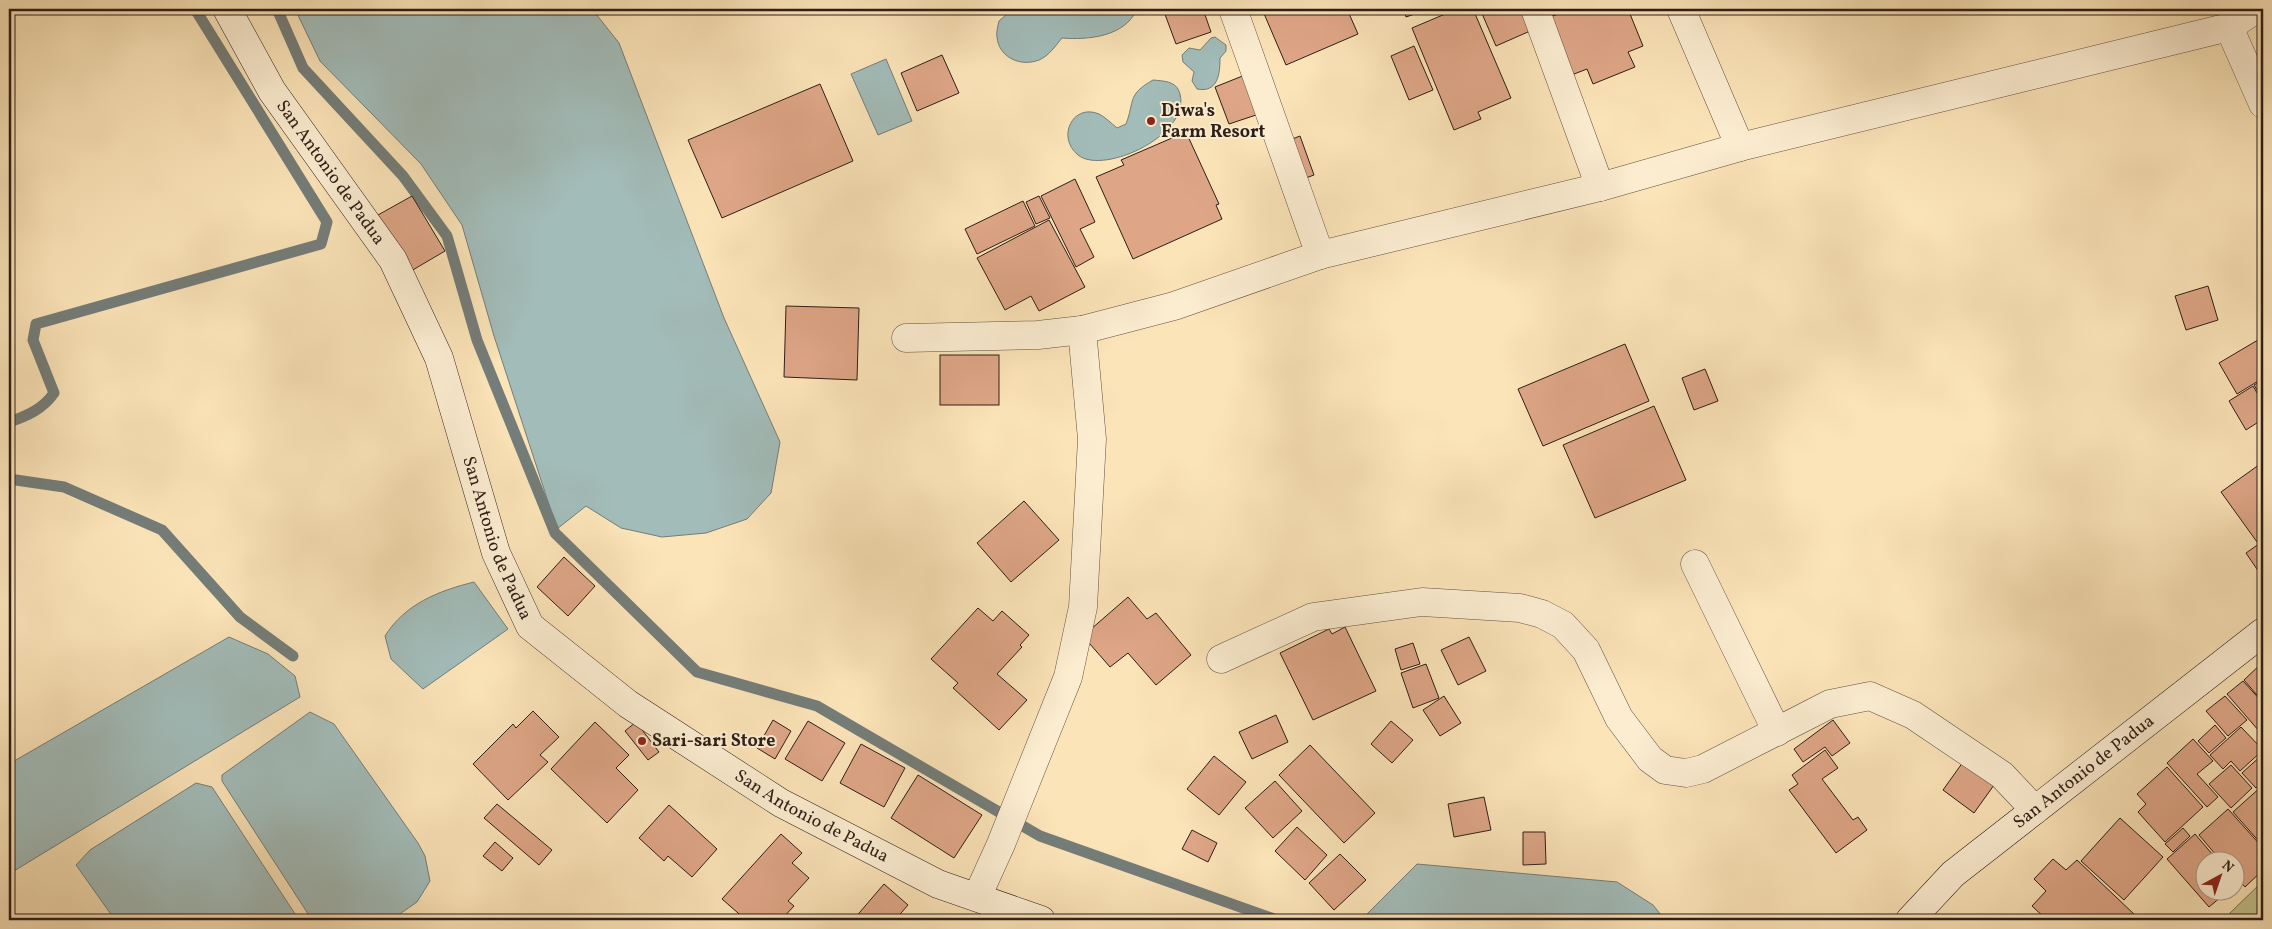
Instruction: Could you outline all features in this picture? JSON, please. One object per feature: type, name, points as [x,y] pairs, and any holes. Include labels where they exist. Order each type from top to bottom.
[{"type":"street","name":"San Antonio de Padua","points":[[227,9],[272,90],[393,260],[439,358],[496,553],[530,626],[628,704],[781,803],[938,884],[1041,920]]},
{"type":"street","points":[[1233,9],[1320,255]]},
{"type":"street","points":[[1535,9],[1600,187]]},
{"type":"street","points":[[1681,9],[1740,148]]},
{"type":"street","points":[[906,338],[1038,335],[1082,330],[1174,306],[1320,255],[1600,187],[1740,148],[2229,27],[2256,9]]},
{"type":"street","points":[[2229,27],[2263,104]]},
{"type":"street","points":[[977,897],[1001,844],[1068,677],[1083,607],[1092,439],[1082,330]]},
{"type":"street","points":[[1695,564],[1776,732]]},
{"type":"street","points":[[1221,659],[1313,617],[1422,602],[1520,608],[1542,614],[1563,626],[1586,650],[1619,718],[1650,759],[1665,770],[1686,773],[1703,769],[1830,704],[1870,696],[1913,715],[2002,775],[2035,810]]},
{"type":"street","name":"San Antonio de Padua","points":[[1910,920],[1953,874],[2263,632]]},
{"type":"shaded area","points":[[2263,881],[2263,920],[2235,920],[2229,914],[2241,902],[2244,902],[2244,899]]},
{"type":"water","points":[[295,9],[592,9],[619,43],[724,318],[780,442],[771,493],[747,519],[706,533],[662,537],[621,528],[586,506],[557,529],[494,336],[462,225],[421,164],[320,61]]},
{"type":"water","points":[[1013,9],[1137,9],[1124,26],[1115,31],[1094,37],[1062,38],[1043,58],[1032,62],[1025,62],[1012,59],[1006,55],[997,37],[999,21]]},
{"type":"water","points":[[1215,37],[1226,45],[1226,51],[1220,58],[1218,76],[1214,85],[1209,88],[1197,89],[1192,81],[1194,72],[1183,62],[1182,55],[1189,48],[1200,50],[1211,38]]},
{"type":"water","points":[[886,59],[912,121],[878,135],[851,74]]},
{"type":"water","name":"Diwa's Farm Resort","points":[[1153,80],[1172,83],[1179,91],[1180,107],[1174,122],[1161,135],[1144,147],[1126,155],[1107,160],[1090,160],[1078,155],[1068,139],[1070,124],[1075,117],[1082,113],[1090,112],[1101,115],[1117,128],[1126,124],[1135,94]]},
{"type":"water","points":[[474,582],[508,629],[423,689],[391,659],[385,636],[402,615],[423,600]]},
{"type":"water","points":[[229,637],[268,654],[295,676],[300,697],[9,874],[9,764]]},
{"type":"water","points":[[310,712],[334,724],[418,843],[425,856],[430,881],[417,902],[391,920],[312,920],[222,781],[222,775]]},
{"type":"water","points":[[196,783],[212,787],[299,920],[115,920],[76,865],[90,850]]},
{"type":"water","points":[[1417,864],[1617,882],[1653,905],[1665,920],[1361,920]]},
{"type":"building","points":[[1163,9],[1203,9],[1211,32],[1176,44]]},
{"type":"building","points":[[1262,9],[1347,9],[1358,34],[1286,65]]},
{"type":"building","points":[[1403,9],[1429,9],[1406,17]]},
{"type":"building","points":[[1457,9],[1473,9],[1511,98],[1478,112],[1481,119],[1454,130],[1412,28]]},
{"type":"building","points":[[1480,9],[1529,9],[1537,28],[1496,46]]},
{"type":"building","points":[[1555,9],[1628,9],[1643,46],[1628,52],[1635,67],[1593,84],[1587,69],[1569,76],[1545,19],[1558,14]]},
{"type":"building","points":[[1414,46],[1433,90],[1409,100],[1391,56]]},
{"type":"building","points":[[942,55],[959,93],[917,111],[901,73]]},
{"type":"building","points":[[1250,73],[1265,112],[1229,124],[1215,87]]},
{"type":"building","points":[[820,84],[853,161],[722,218],[688,140]]},
{"type":"building","points":[[1186,132],[1219,204],[1216,205],[1222,219],[1133,259],[1096,177],[1124,165],[1121,160]]},
{"type":"building","points":[[1300,136],[1314,175],[1295,182],[1282,143]]},
{"type":"building","points":[[1075,179],[1095,222],[1080,229],[1094,257],[1076,267],[1041,196]]},
{"type":"building","points":[[412,196],[445,251],[411,271],[378,215]]},
{"type":"building","points":[[1039,196],[1050,218],[1036,224],[1026,202]]},
{"type":"building","points":[[1023,201],[1035,226],[977,254],[965,229]]},
{"type":"building","points":[[1049,220],[1085,287],[1039,311],[1031,296],[1005,310],[977,258]]},
{"type":"building","points":[[2208,286],[2218,320],[2186,330],[2175,296]]},
{"type":"building","points":[[786,306],[859,308],[857,380],[784,377]]},
{"type":"building","points":[[2263,337],[2263,378],[2237,394],[2219,363]]},
{"type":"building","points":[[1625,344],[1649,401],[1543,446],[1518,389]]},
{"type":"building","points":[[940,355],[999,355],[999,405],[940,405]]},
{"type":"building","points":[[1705,369],[1718,401],[1694,410],[1682,378]]},
{"type":"building","points":[[2263,380],[2263,400],[2254,385]]},
{"type":"building","points":[[2253,386],[2263,403],[2263,419],[2246,430],[2229,401]]},
{"type":"building","points":[[1654,406],[1686,480],[1595,518],[1563,445]]},
{"type":"building","points":[[2263,423],[2263,439],[2257,427]]},
{"type":"building","points":[[2263,462],[2263,538],[2257,542],[2221,492]]},
{"type":"building","points":[[1024,501],[1059,540],[1011,582],[977,543]]},
{"type":"building","points":[[2263,541],[2263,578],[2246,553]]},
{"type":"building","points":[[564,557],[595,586],[568,616],[537,587]]},
{"type":"building","points":[[1128,597],[1147,619],[1156,613],[1191,655],[1156,685],[1128,653],[1110,667],[1083,636]]},
{"type":"building","points":[[978,608],[993,621],[1002,611],[1029,635],[1020,645],[1022,647],[997,674],[1027,700],[999,730],[953,688],[958,683],[931,659]]},
{"type":"building","points":[[1345,627],[1376,691],[1313,720],[1280,653],[1329,629],[1332,634]]},
{"type":"building","points":[[1469,637],[1486,671],[1458,685],[1441,650]]},
{"type":"building","points":[[1413,643],[1420,664],[1401,670],[1395,649]]},
{"type":"building","points":[[2263,662],[2263,702],[2244,680]]},
{"type":"building","points":[[1426,664],[1439,698],[1413,708],[1401,673]]},
{"type":"building","points":[[2243,681],[2263,703],[2263,727],[2259,731],[2227,694]]},
{"type":"building","points":[[1444,696],[1461,723],[1440,736],[1423,710]]},
{"type":"building","points":[[2225,696],[2247,720],[2228,736],[2206,711]]},
{"type":"building","points":[[533,711],[559,737],[540,755],[548,762],[508,800],[473,764],[513,724],[516,728]]},
{"type":"building","points":[[1276,715],[1288,742],[1252,759],[1239,732]]},
{"type":"building","points":[[773,720],[791,731],[775,759],[757,748]]},
{"type":"building","points":[[1833,720],[1850,743],[1832,756],[1825,747],[1803,762],[1794,749]]},
{"type":"building","points":[[808,721],[845,743],[822,781],[785,759]]},
{"type":"building","points":[[1391,721],[1413,740],[1392,763],[1371,744]]},
{"type":"building","points":[[595,722],[629,755],[616,768],[638,790],[607,823],[551,769]]},
{"type":"building","name":"Sari-sari Store","points":[[636,722],[659,752],[648,760],[625,731]]},
{"type":"building","points":[[2215,725],[2226,738],[2209,753],[2198,741]]},
{"type":"building","points":[[2241,727],[2263,750],[2240,771],[2231,761],[2223,769],[2210,755]]},
{"type":"building","points":[[2263,732],[2263,742],[2258,737]]},
{"type":"building","points":[[2193,739],[2213,761],[2197,774],[2218,797],[2207,807],[2167,763]]},
{"type":"building","points":[[861,744],[905,768],[884,807],[840,783]]},
{"type":"building","points":[[1310,745],[1375,813],[1344,843],[1279,775]]},
{"type":"building","points":[[1825,750],[1838,768],[1822,779],[1853,820],[1858,817],[1867,830],[1836,853],[1789,790],[1798,784],[1792,775]]},
{"type":"building","points":[[2263,754],[2263,781],[2256,788],[2242,773]]},
{"type":"building","points":[[1214,756],[1246,782],[1219,815],[1187,789]]},
{"type":"building","points":[[1963,762],[1994,785],[1974,813],[1943,790]]},
{"type":"building","points":[[2231,765],[2252,788],[2231,808],[2209,784]]},
{"type":"building","points":[[2167,767],[2203,807],[2165,842],[2138,812],[2146,804],[2137,794]]},
{"type":"building","points":[[918,775],[982,815],[954,858],[891,818]]},
{"type":"building","points":[[1275,781],[1302,811],[1273,838],[1245,808]]},
{"type":"building","points":[[2263,785],[2263,846],[2233,812]]},
{"type":"building","points":[[1484,797],[1491,830],[1454,837],[1448,804]]},
{"type":"building","points":[[497,804],[552,850],[539,865],[484,818]]},
{"type":"building","points":[[669,805],[717,849],[692,877],[668,856],[664,861],[639,838]]},
{"type":"building","points":[[2228,809],[2263,848],[2263,870],[2245,887],[2244,852],[2213,852],[2199,835]]},
{"type":"building","points":[[2120,818],[2163,857],[2124,900],[2081,861]]},
{"type":"building","points":[[1297,827],[1327,855],[1305,880],[1275,851]]},
{"type":"building","points":[[2183,828],[2190,836],[2173,852],[2165,844]]},
{"type":"building","points":[[1192,830],[1217,843],[1208,862],[1182,849]]},
{"type":"building","points":[[1523,832],[1545,832],[1546,864],[1523,865]]},
{"type":"building","points":[[781,834],[802,853],[792,863],[809,878],[788,901],[794,906],[781,920],[746,920],[722,899]]},
{"type":"building","points":[[2195,834],[2210,852],[2194,852],[2194,890],[2167,859]]},
{"type":"building","points":[[495,842],[513,858],[502,871],[483,856]]},
{"type":"building","points":[[1340,854],[1366,880],[1334,910],[1309,883]]},
{"type":"building","points":[[2053,859],[2066,870],[2077,860],[2136,916],[2133,920],[2047,920],[2032,906],[2046,891],[2034,879]]},
{"type":"building","points":[[884,884],[908,905],[895,920],[842,920],[848,914],[854,919]]},
{"type":"building","points":[[2205,902],[2215,902],[2209,907]]},
{"type":"waterway","points":[[9,422],[34,411],[50,399],[54,393],[33,340],[36,324],[321,244],[327,222],[195,9]]},
{"type":"waterway","points":[[277,9],[303,68],[403,176],[447,236],[477,340],[555,533],[697,672],[817,706],[1040,836],[1277,920]]},
{"type":"waterway","points":[[9,479],[64,487],[162,530],[240,617],[293,656]]},
{"type":"place","name":"Diwa's Farm Resort","points":[[1151,121]]},
{"type":"place","name":"Sari-sari Store","points":[[642,741]]}]
